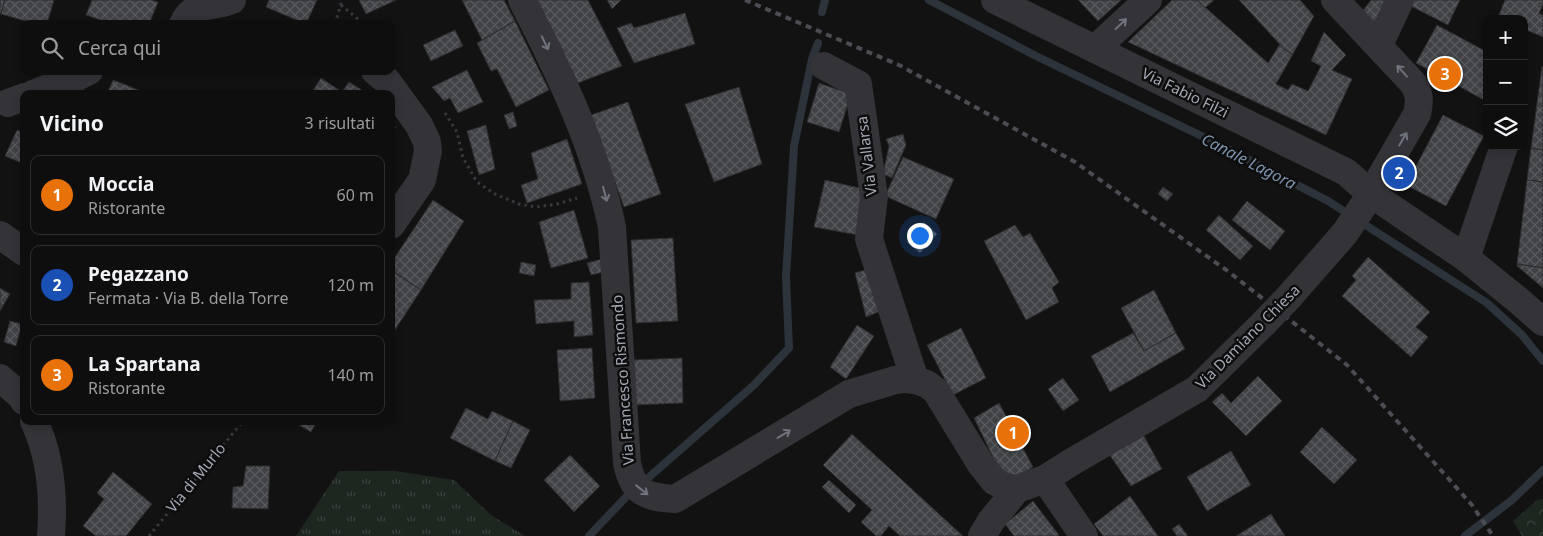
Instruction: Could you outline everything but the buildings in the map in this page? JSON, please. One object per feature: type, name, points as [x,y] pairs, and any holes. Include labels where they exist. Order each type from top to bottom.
[{"type":"street","points":[[185,20],[194,9],[232,0]]},
{"type":"street","name":"Via Francesco Rismondo","points":[[522,0],[568,92],[605,192],[613,235],[627,463],[629,474],[636,487],[643,493],[656,498],[675,499],[849,394],[895,380],[915,380]]},
{"type":"street","name":"Via Fabio Filzi","points":[[995,0],[1346,172],[1371,194],[1466,258],[1543,322]]},
{"type":"street","points":[[1095,49],[1148,0]]},
{"type":"street","points":[[1335,0],[1379,45],[1400,0]]},
{"type":"street","name":"Via Damiano Chiesa","points":[[1045,479],[1197,389],[1289,297],[1345,233],[1371,194],[1417,114],[1420,96],[1418,90],[1379,45]]},
{"type":"street","name":"Via Vallarsa","points":[[824,66],[858,84],[874,196],[870,239],[915,380]]},
{"type":"street","points":[[44,90],[83,75]]},
{"type":"street","points":[[380,75],[394,90]]},
{"type":"street","points":[[395,92],[419,125],[427,142],[428,150],[422,180],[395,219]]},
{"type":"street","points":[[1466,258],[1503,150]]},
{"type":"street","points":[[0,235],[20,249]]},
{"type":"street","points":[[0,378],[20,396]]},
{"type":"street","points":[[915,380],[927,384],[936,391],[980,463],[994,481],[1005,487],[1017,489],[1045,479],[1084,536]]},
{"type":"street","points":[[35,425],[44,448],[50,476],[53,510],[51,536]]},
{"type":"street","points":[[982,536],[991,521],[1017,489]]},
{"type":"path","points":[[336,20],[342,2],[360,20]]},
{"type":"path","points":[[463,158],[477,182],[495,194],[519,204],[536,207],[557,204],[605,192]]},
{"type":"path","name":"Via di Murlo","points":[[149,536],[240,425]]},
{"type":"green space","points":[[339,471],[395,471],[454,480],[491,515],[525,536],[296,536]]},
{"type":"green space","points":[[1543,499],[1543,536],[1522,536],[1513,521],[1537,500]]},
{"type":"waterway","points":[[822,12],[825,0]]},
{"type":"waterway","name":"Canale Lagora","points":[[929,0],[1036,56],[1214,142],[1328,201],[1487,303],[1522,335],[1543,361]]},
{"type":"waterway","points":[[648,478],[754,385],[789,348],[786,277],[794,146],[812,59],[818,43]]},
{"type":"waterway","name":"Canale Lagora","points":[[1465,536],[1512,500],[1543,470]]},
{"type":"waterway","points":[[589,536],[627,496]]},
{"type":"railway","points":[[745,0],[899,65],[1075,162],[1229,272],[1347,365],[1472,505],[1493,536]]},
{"type":"place","name":"La Spartana","points":[[1445,74]]},
{"type":"place","name":"Pegazzano","points":[[1399,173]]},
{"type":"place","name":"Moccia","points":[[1013,433]]}]
